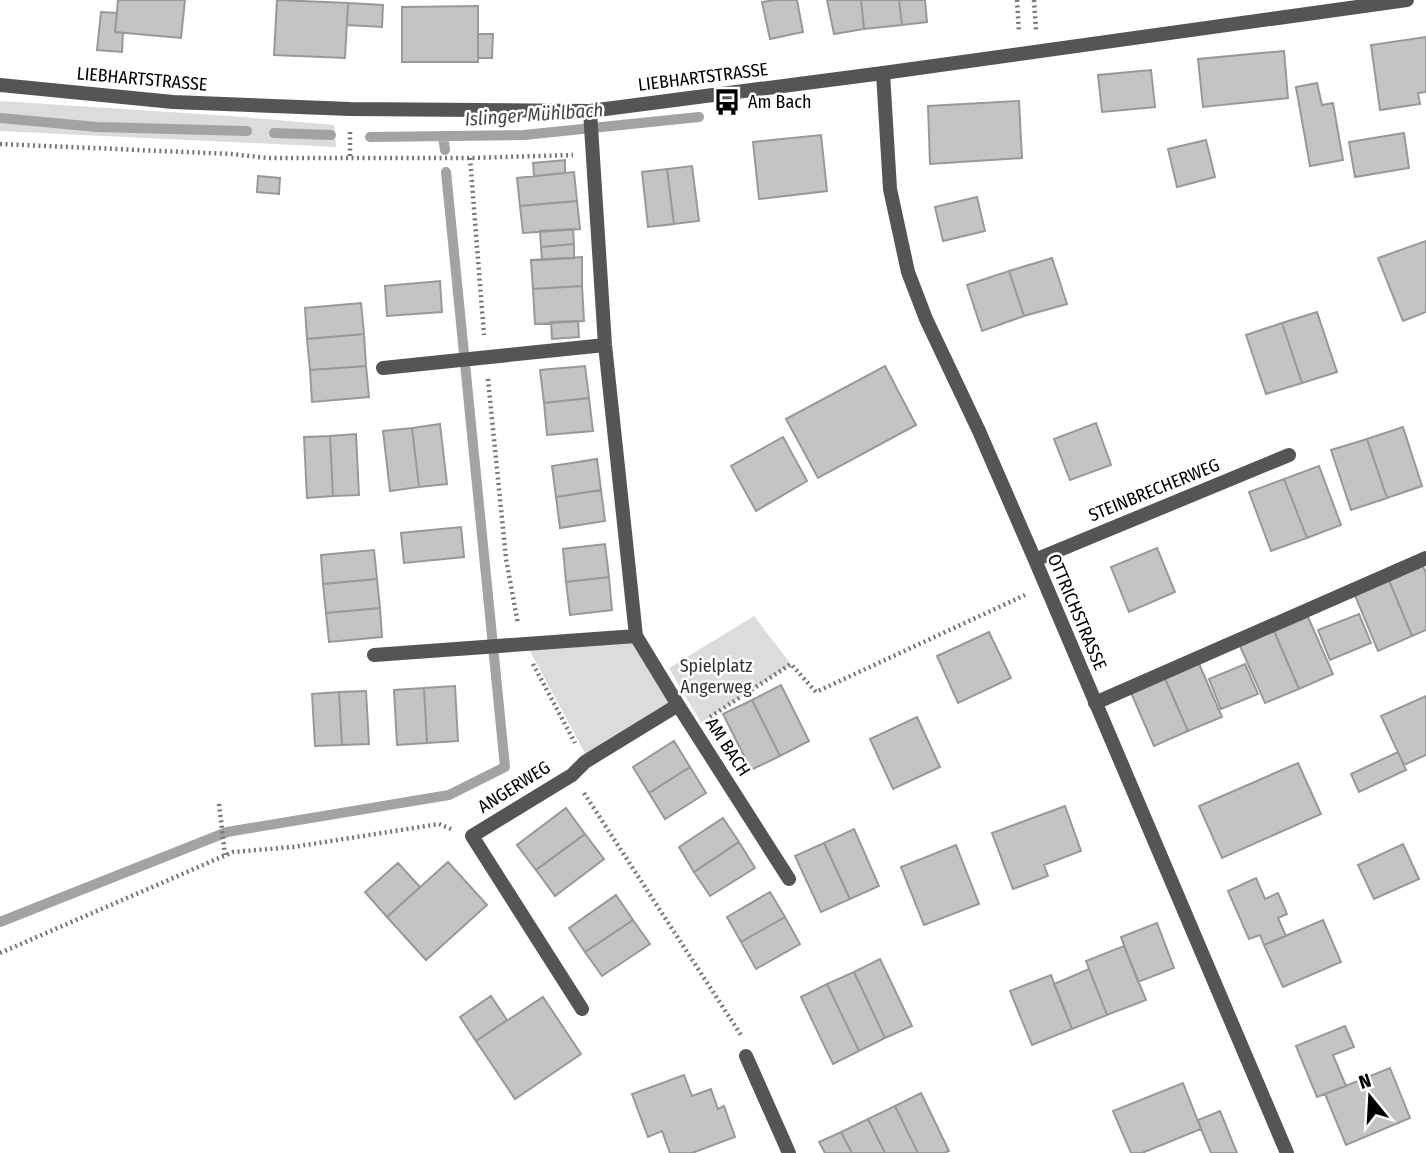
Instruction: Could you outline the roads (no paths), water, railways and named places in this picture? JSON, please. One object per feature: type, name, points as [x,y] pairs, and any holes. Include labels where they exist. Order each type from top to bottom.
[{"type":"street","name":"LIEBHARTSTRASSE","points":[[0,85],[173,103],[590,116],[1407,0]]},
{"type":"street","name":"OTTRICHSTRASSE","points":[[883,73],[890,189],[908,272],[926,319],[979,431],[1035,560],[1287,1153]]},
{"type":"street","name":"AM BACH","points":[[590,116],[605,345],[636,636],[789,879]]},
{"type":"street","points":[[383,368],[605,345]]},
{"type":"street","name":"STEINBRECHERWEG","points":[[1035,560],[1289,455]]},
{"type":"street","points":[[1095,703],[1426,558]]},
{"type":"street","points":[[374,656],[636,636]]},
{"type":"street","name":"ANGERWEG","points":[[582,1009],[472,836],[572,775],[586,762],[678,705]]},
{"type":"street","points":[[746,1056],[789,1153]]},
{"type":"waterway","name":"Islinger Mühlbach","points":[[370,137],[524,135],[699,117]]},
{"type":"waterway","name":"Islinger Mühlbach","points":[[0,118],[97,127],[247,131]]},
{"type":"waterway","name":"Islinger Mühlbach","points":[[274,133],[331,135]]},
{"type":"waterway","points":[[443,136],[445,150]]},
{"type":"waterway","points":[[0,922],[227,832],[449,795],[505,767],[446,172]]},
{"type":"place","name":"Am Bach","points":[[727,102]]},
{"type":"park label","name":"Spielplatz Angerweg","points":[[716,676]]}]
